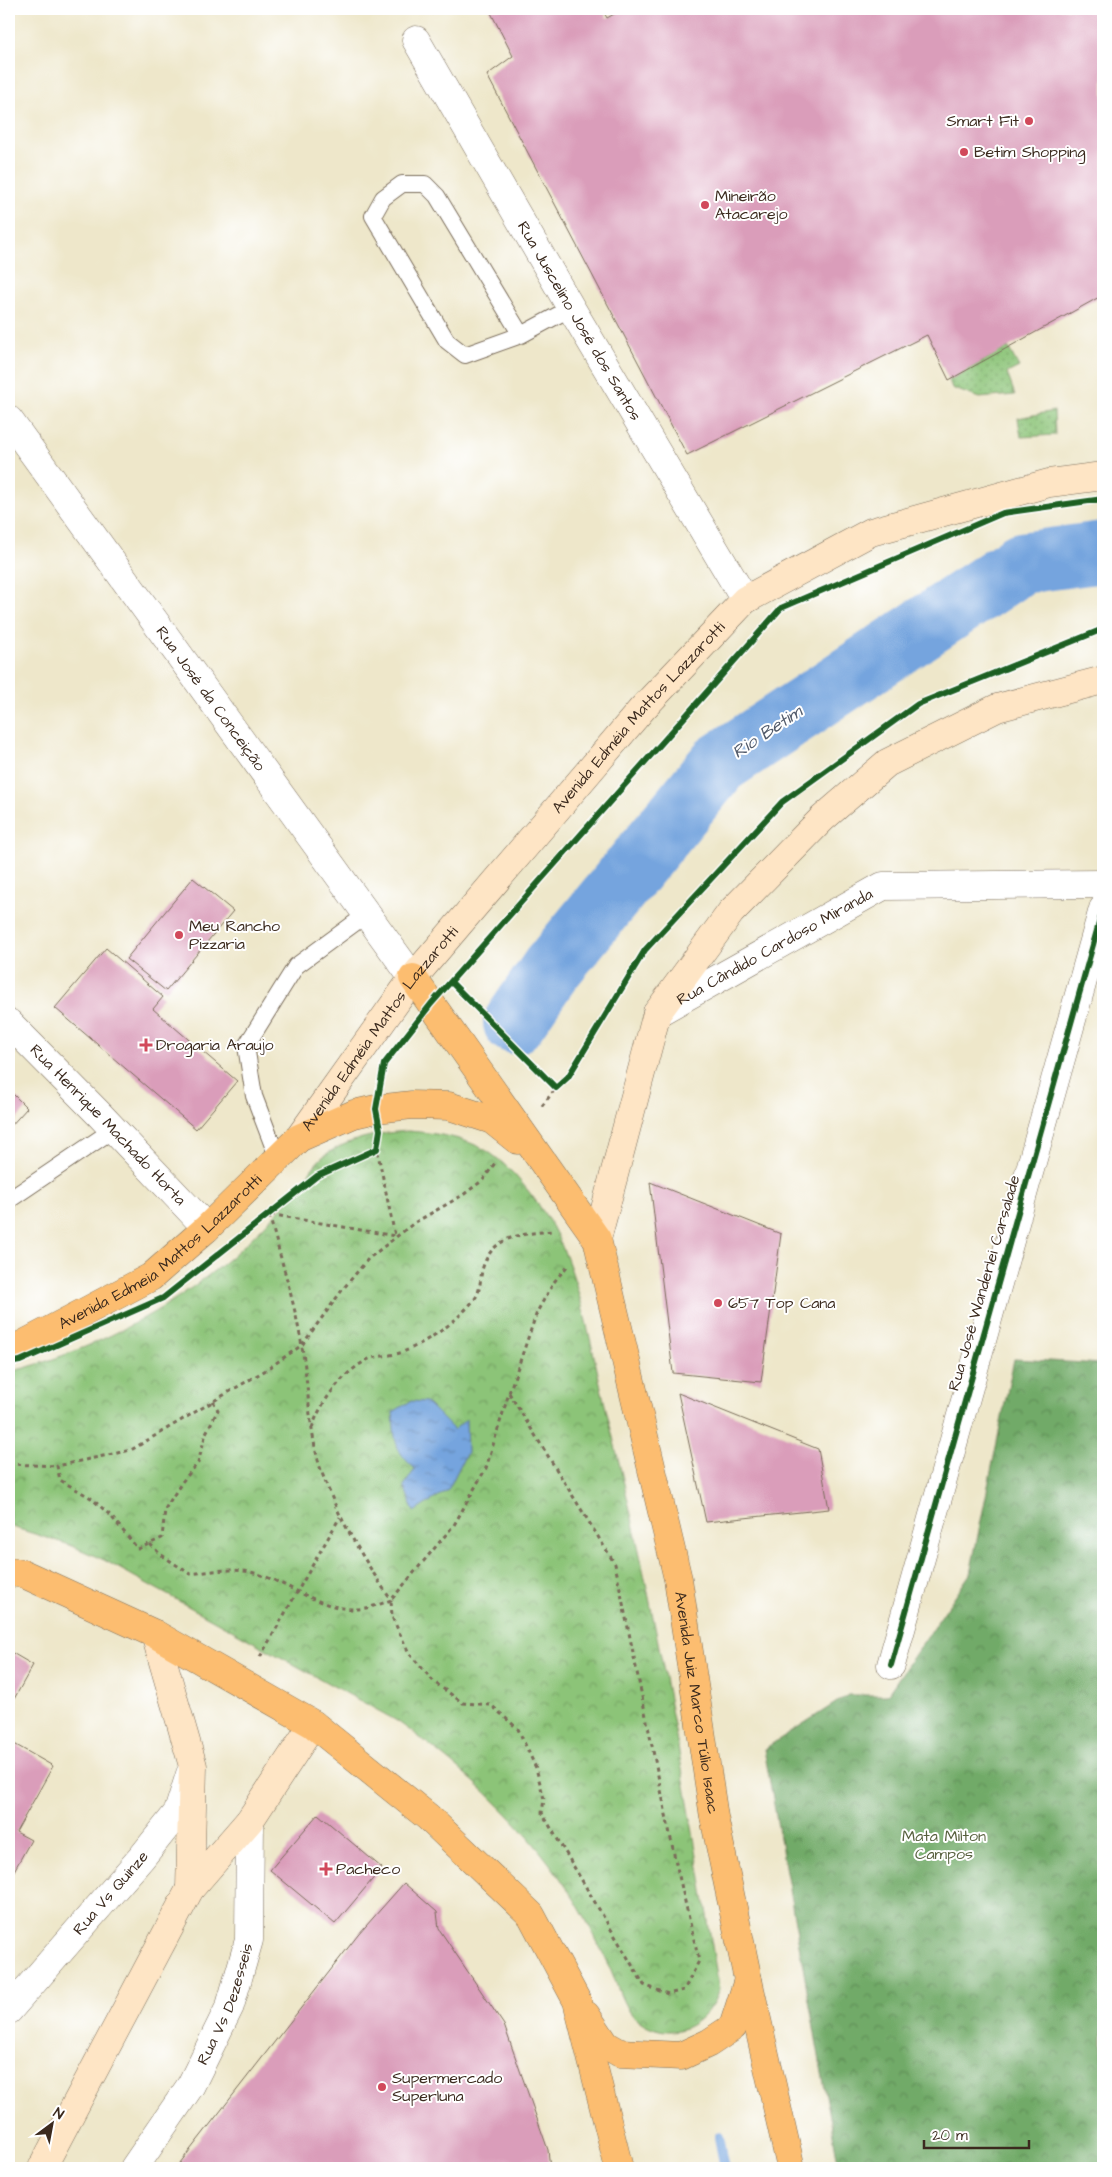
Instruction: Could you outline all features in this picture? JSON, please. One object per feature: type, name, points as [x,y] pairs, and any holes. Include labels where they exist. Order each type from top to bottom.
[{"type":"main road","name":"Avenida Edméia Mattos Lazzarotti","points":[[299,1138],[413,978],[642,709],[745,600],[871,532],[1049,483],[1103,476]]},
{"type":"main road","points":[[596,1239],[657,1013],[730,912],[822,819],[887,763],[997,708],[1103,680]]},
{"type":"main road","points":[[413,978],[518,1136],[538,1157],[596,1239]]},
{"type":"main road","points":[[299,1138],[354,1114],[376,1109],[432,1104],[449,1106],[492,1120],[518,1136]]},
{"type":"main road","name":"Avenida Edmeia Mattos Lazzarotti","points":[[9,1347],[20,1346],[151,1276],[207,1228],[299,1138]]},
{"type":"main road","name":"Avenida Juiz Marco Túlio Isaac","points":[[596,1239],[678,1579],[714,1817],[748,1980],[791,2168]]},
{"type":"main road","points":[[9,1572],[24,1574],[155,1634],[313,1724],[428,1817],[531,1915],[577,2001],[606,2045],[620,2053],[681,2056],[709,2043],[733,2027],[748,1980]]},
{"type":"main road","points":[[155,1634],[193,1766],[190,1889]]},
{"type":"main road","points":[[42,2168],[190,1889],[250,1820],[313,1724]]},
{"type":"main road","points":[[577,2001],[619,2168]]},
{"type":"street","name":"Rua Juscelino José dos Santos","points":[[416,40],[571,308],[745,600]]},
{"type":"street","name":"Rua José da Conceição","points":[[9,420],[413,978]]},
{"type":"street","name":"Rua Cândido Cardoso Miranda","points":[[657,1013],[883,886],[1103,884]]},
{"type":"street","name":"Rua José Wanderlei Carsalade","points":[[891,1665],[1103,908]]},
{"type":"street","name":"Rua Henrique Machado Horta","points":[[9,1023],[114,1129],[207,1228]]},
{"type":"street","name":"Rua Vs Quinze","points":[[9,2010],[142,1857],[178,1812],[193,1766]]},
{"type":"street","name":"Rua Vs Dezesseis","points":[[134,2168],[191,2085],[230,2006],[249,1940],[250,1820]]},
{"type":"lane","points":[[521,335],[436,196],[425,184],[402,184],[383,198],[373,216],[446,341],[465,355],[521,335],[571,308]]},
{"type":"lane","points":[[278,1159],[254,1096],[246,1046],[296,966],[367,914]]},
{"type":"lane","points":[[9,1200],[114,1129]]},
{"type":"path","points":[[9,1464],[57,1466],[131,1450],[266,1370],[302,1345],[343,1289],[368,1259],[396,1236],[463,1195],[483,1180],[503,1152],[556,1088]]},
{"type":"path","points":[[376,1109],[380,1130],[374,1150],[396,1236]]},
{"type":"path","points":[[262,1220],[276,1208]]},
{"type":"path","points":[[269,1214],[396,1236]]},
{"type":"path","points":[[269,1214],[302,1345],[311,1429],[320,1467],[340,1516],[366,1563],[391,1600],[392,1617],[409,1653],[434,1682],[463,1703],[491,1705],[518,1729],[536,1768],[544,1799],[542,1813],[644,1986],[668,1994],[684,1990],[699,1961],[615,1564],[508,1393]]},
{"type":"path","points":[[311,1429],[322,1406],[349,1373],[370,1359],[402,1352],[430,1337],[459,1316],[477,1296],[483,1266],[489,1254],[500,1242],[519,1234],[560,1231]]},
{"type":"path","points":[[150,1544],[160,1554],[190,1574],[221,1569],[257,1574],[327,1604],[351,1609],[368,1608],[391,1600],[454,1525],[486,1468],[508,1393],[537,1312],[554,1282],[574,1259],[596,1239]]},
{"type":"path","points":[[57,1466],[60,1480],[91,1498],[110,1515],[138,1549],[150,1544],[162,1538],[165,1509],[182,1482],[198,1462],[206,1433],[218,1410],[213,1401]]},
{"type":"path","points":[[244,1685],[340,1516]]},
{"type":"green space","points":[[1008,347],[1019,367],[1007,373],[1015,395],[979,398],[952,388],[949,380]]},
{"type":"green space","points":[[1054,411],[1055,435],[1021,437],[1018,418]]},
{"type":"green space","points":[[408,1131],[459,1139],[478,1146],[496,1157],[531,1194],[551,1224],[570,1266],[590,1338],[655,1625],[695,1843],[719,1989],[706,2013],[686,2028],[674,2031],[650,2027],[632,2014],[624,2003],[611,1970],[576,1902],[539,1850],[496,1802],[423,1740],[397,1721],[104,1560],[70,1545],[9,1526],[9,1372],[69,1353],[126,1328],[153,1313],[205,1278],[239,1250],[294,1194],[325,1155],[344,1144],[365,1137]]},
{"type":"green space","name":"Mata Milton Campos","points":[[1014,1359],[1103,1364],[1103,2168],[839,2168],[764,1749],[848,1695],[887,1695],[970,1574]]},
{"type":"water","points":[[411,1401],[426,1402],[454,1430],[466,1419],[467,1452],[448,1490],[414,1512],[404,1486],[415,1469],[403,1456],[396,1444],[393,1412]]},
{"type":"building","points":[[489,9],[602,9],[607,18],[623,9],[1103,9],[1103,295],[949,380],[927,335],[687,455],[487,75],[513,56]]},
{"type":"building","name":"Meu Rancho Pizzaria","points":[[193,878],[233,911],[166,991],[126,959]]},
{"type":"building","name":"Drogaria Araujo","points":[[106,948],[163,997],[153,1009],[237,1081],[196,1129],[55,1008]]},
{"type":"building","points":[[9,1090],[27,1108],[9,1128]]},
{"type":"building","name":"657 Top Cana","points":[[650,1182],[781,1234],[761,1382],[673,1373]]},
{"type":"building","points":[[678,1393],[818,1449],[829,1509],[706,1522]]},
{"type":"building","points":[[9,1651],[33,1665],[9,1708]]},
{"type":"building","points":[[9,1741],[53,1766],[16,1832],[31,1840],[9,1880]]},
{"type":"building","name":"Pacheco","points":[[318,1814],[382,1868],[335,1924],[270,1870]]},
{"type":"building","name":"Supermercado Superluna","points":[[404,1883],[437,1912],[439,1929],[504,2025],[548,2150],[550,2168],[176,2168],[358,1935]]},
{"type":"waterway","name":"Rio Betim","points":[[514,1023],[551,969],[719,764],[1021,563],[1103,552]]},
{"type":"waterway","points":[[719,2137],[725,2168]]},
{"type":"cycle path","points":[[9,1363],[20,1361],[163,1298],[317,1176],[377,1149],[380,1130],[376,1109],[384,1064],[431,1004],[781,608],[1003,513],[1103,499]]},
{"type":"cycle path","points":[[451,982],[556,1088],[568,1077],[645,950],[782,802],[918,704],[1103,629]]},
{"type":"cycle path","points":[[891,1665],[1103,909]]},
{"type":"place","name":"Smart Fit","points":[[1029,121]]},
{"type":"place","name":"Betim Shopping","points":[[964,152]]},
{"type":"place","name":"Mineirão Atacarejo","points":[[705,205]]},
{"type":"place","name":"Meu Rancho Pizzaria","points":[[179,935]]},
{"type":"place","name":"Drogaria Araujo","points":[[146,1045]]},
{"type":"place","name":"657 Top Cana","points":[[718,1303]]},
{"type":"place","name":"Pacheco","points":[[326,1869]]},
{"type":"place","name":"Supermercado Superluna","points":[[382,2087]]}]
